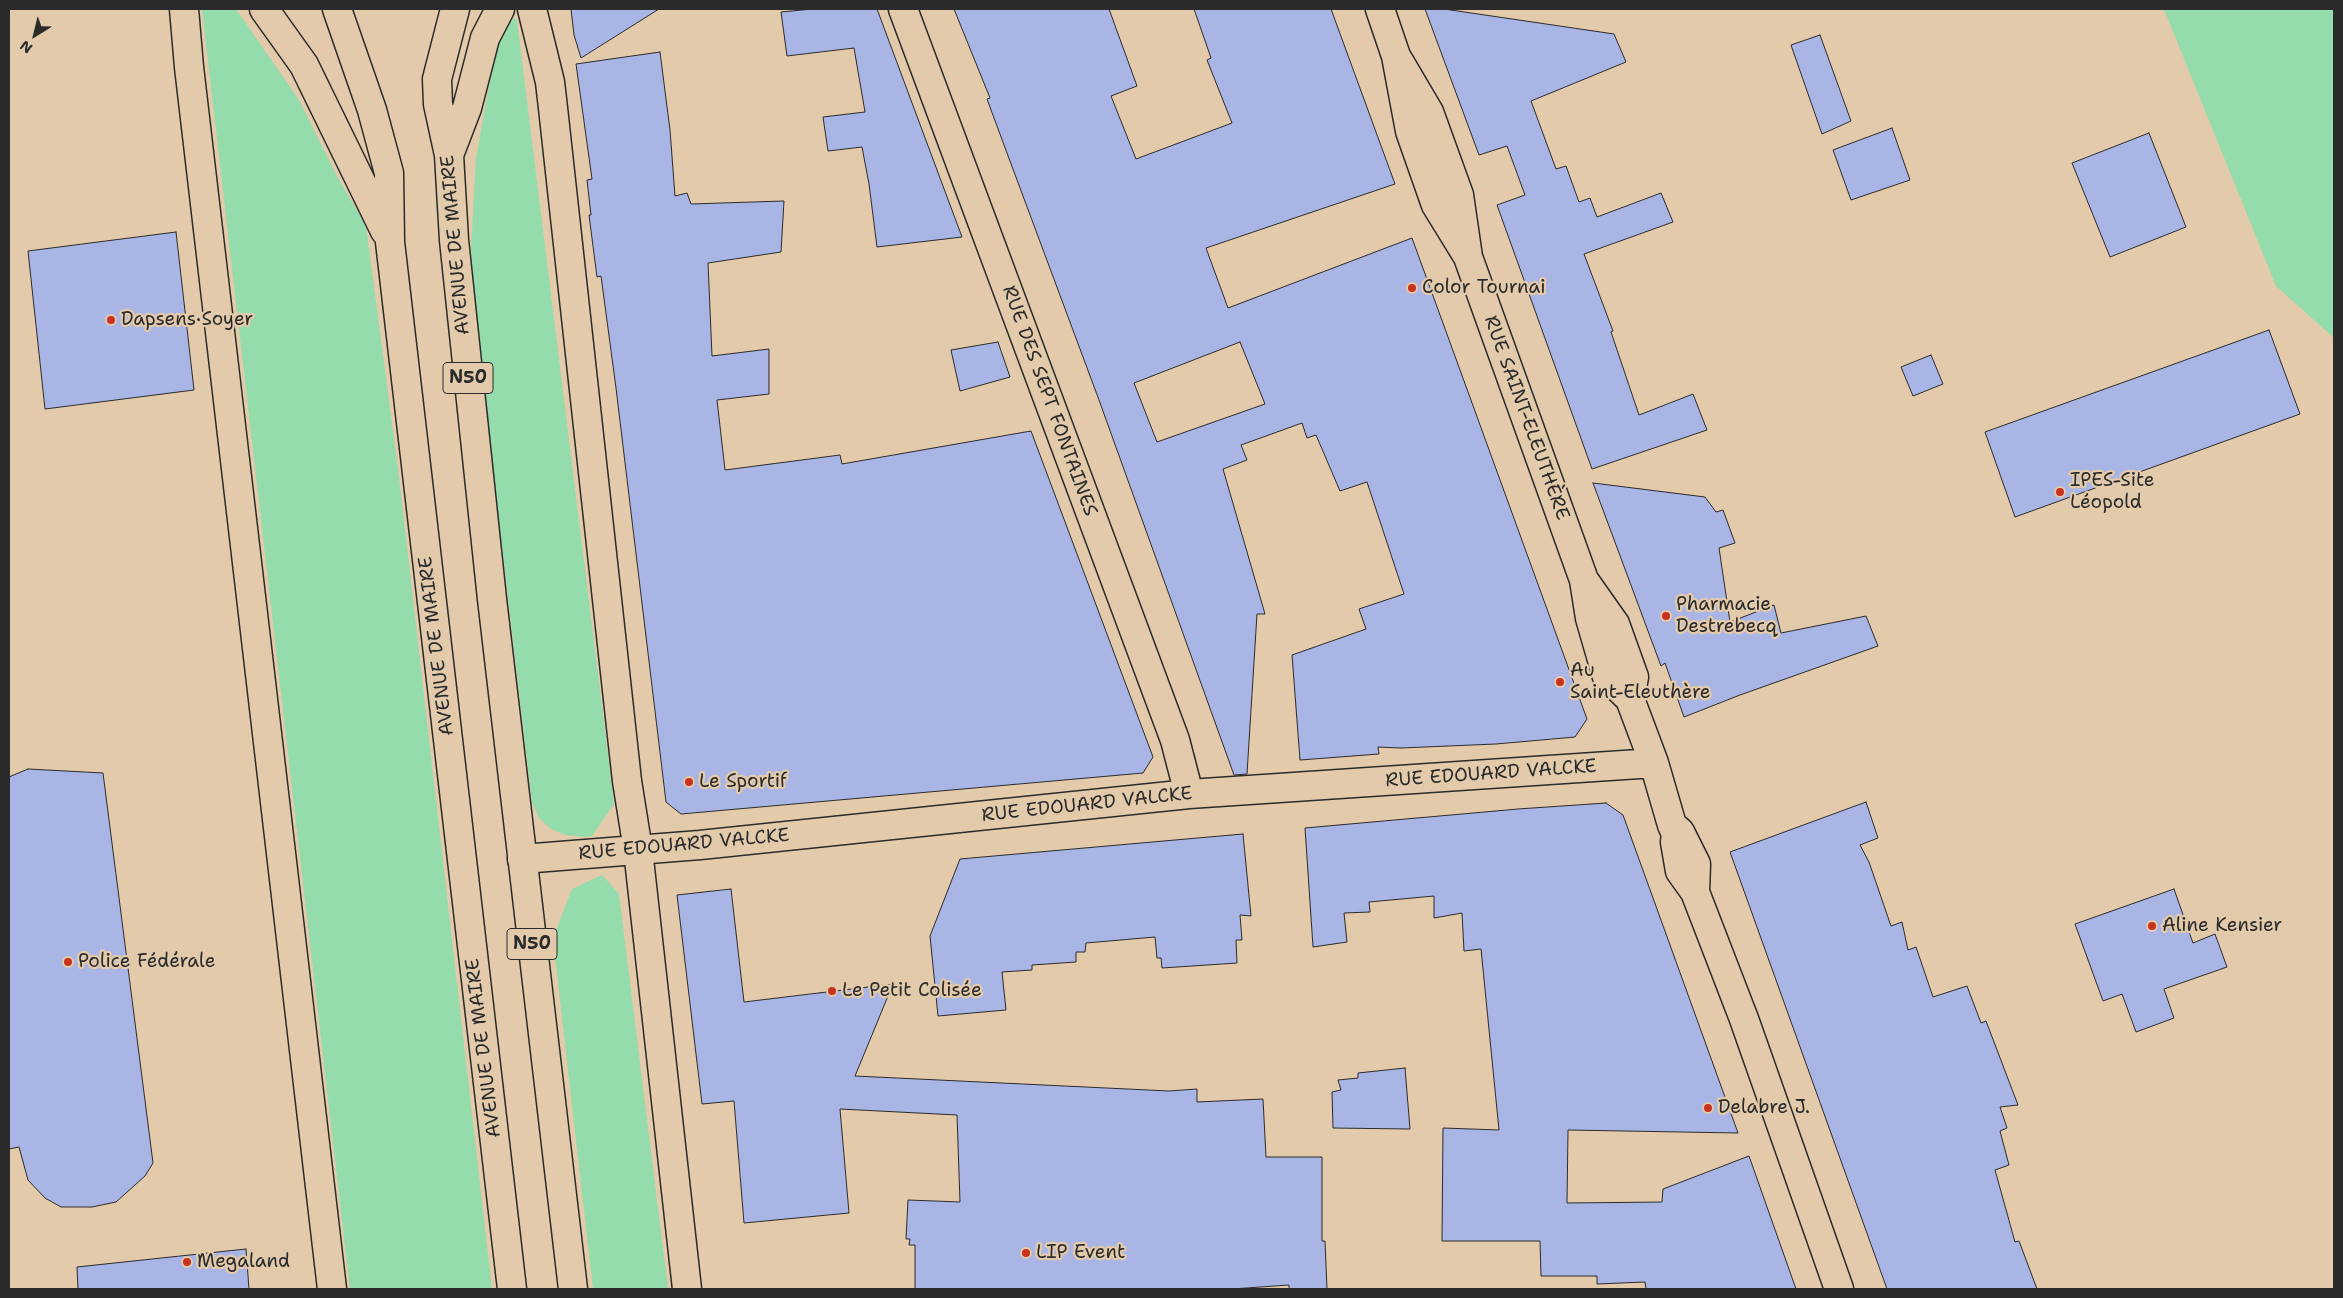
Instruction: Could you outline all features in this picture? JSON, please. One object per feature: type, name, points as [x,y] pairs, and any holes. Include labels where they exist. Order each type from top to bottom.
[{"type":"street","points":[[264,9],[304,65],[390,242]]},
{"type":"street","name":"AVENUE DE MAIRE","points":[[337,9],[372,110],[389,174],[390,242],[512,1289]]},
{"type":"street","name":"AVENUE DE MAIRE","points":[[455,9],[437,79],[438,104],[449,155],[455,250],[522,859],[573,1289]]},
{"type":"street","points":[[449,155],[467,108],[485,38],[500,9]]},
{"type":"street","points":[[532,9],[550,82],[627,781],[638,850],[687,1289]]},
{"type":"street","name":"RUE DES SEPT FONTAINES","points":[[903,9],[1175,740],[1189,794]]},
{"type":"street","name":"RUE SAINT-ELEUTHÈRE","points":[[1380,9],[1396,56],[1410,131],[1436,204],[1468,257],[1584,580],[1590,618],[1607,677],[1630,699],[1654,763],[1672,825],[1680,832],[1696,864],[1695,892],[1744,1019],[1839,1289]]},
{"type":"street","points":[[185,11],[189,67],[332,1289]]},
{"type":"street","name":"RUE EDOUARD VALCKE","points":[[522,859],[638,850],[1189,794],[1654,763]]},
{"type":"green space","points":[[202,9],[236,9],[299,100],[338,178],[366,226],[399,477],[492,1289],[350,1289]]},
{"type":"green space","points":[[2164,9],[2334,9],[2334,338],[2276,286]]},
{"type":"green space","points":[[509,16],[517,20],[614,804],[592,836],[585,837],[565,835],[551,829],[539,818],[532,802],[476,323],[471,250],[476,159],[494,57],[500,34]]},
{"type":"green space","points":[[602,875],[619,894],[668,1289],[593,1289],[553,938],[572,889]]},
{"type":"building","points":[[571,9],[659,9],[581,58],[574,35]]},
{"type":"building","points":[[813,9],[877,9],[962,237],[877,247],[862,147],[828,151],[823,117],[865,112],[854,48],[787,56],[781,12]]},
{"type":"building","points":[[954,9],[1109,9],[1137,86],[1111,96],[1136,159],[1232,123],[1207,60],[1211,58],[1194,9],[1331,9],[1395,184],[1206,248],[1228,308],[1412,238],[1587,719],[1575,737],[1496,744],[1401,748],[1378,747],[1379,754],[1300,760],[1292,655],[1366,629],[1359,609],[1404,594],[1367,482],[1340,491],[1316,435],[1307,438],[1302,423],[1241,445],[1247,460],[1223,469],[1265,614],[1257,614],[1247,774],[1234,775],[1099,400],[987,99],[990,98]],"holes":[[[1240,342],[1265,404],[1157,442],[1134,383]]]},
{"type":"building","points":[[1425,9],[1444,9],[1614,34],[1626,62],[1531,101],[1556,169],[1566,166],[1579,202],[1590,198],[1597,217],[1661,193],[1673,222],[1584,254],[1613,331],[1611,332],[1639,415],[1693,394],[1707,430],[1592,469],[1497,205],[1525,195],[1507,146],[1479,155]]},
{"type":"building","points":[[1820,35],[1851,121],[1822,134],[1791,45]]},
{"type":"building","points":[[660,52],[670,130],[675,196],[687,193],[691,204],[784,201],[781,252],[708,263],[712,356],[769,349],[769,394],[717,400],[725,470],[840,455],[842,464],[1031,431],[1153,757],[1143,773],[681,814],[666,802],[616,388],[601,276],[597,277],[589,215],[591,215],[587,180],[592,179],[576,64]]},
{"type":"building","points":[[1892,128],[1910,180],[1851,200],[1833,150]]},
{"type":"building","points":[[2149,133],[2186,227],[2110,257],[2072,163]]},
{"type":"building","name":"Dapsens·Soyer","points":[[176,232],[194,390],[45,409],[28,251]]},
{"type":"building","points":[[2269,330],[2300,414],[2015,517],[1985,432]]},
{"type":"building","points":[[998,342],[1010,377],[960,391],[951,350]]},
{"type":"building","points":[[1931,355],[1943,384],[1913,396],[1901,367]]},
{"type":"building","points":[[1593,483],[1705,497],[1716,512],[1723,510],[1735,543],[1719,548],[1730,622],[1774,605],[1781,633],[1866,616],[1878,646],[1684,717],[1665,663],[1661,666]]},
{"type":"building","name":"Police Fédérale","points":[[28,769],[103,773],[153,1163],[145,1176],[116,1202],[92,1207],[61,1207],[45,1198],[28,1180],[19,1147],[9,1149],[9,777]]},
{"type":"building","points":[[1866,802],[1878,838],[1860,845],[1869,862],[1891,926],[1902,922],[1908,950],[1916,947],[1933,997],[1967,986],[1981,1023],[1986,1021],[2018,1105],[2000,1107],[2007,1128],[2000,1131],[2009,1165],[1995,1170],[2015,1242],[2019,1241],[2037,1289],[1887,1289],[1730,852]]},
{"type":"building","points":[[1606,803],[1623,815],[1738,1133],[1568,1130],[1567,1203],[1662,1202],[1663,1189],[1749,1156],[1796,1289],[1646,1289],[1645,1282],[1597,1284],[1597,1276],[1541,1276],[1540,1241],[1442,1241],[1443,1128],[1499,1130],[1481,949],[1464,951],[1462,913],[1434,918],[1434,896],[1369,902],[1370,912],[1344,913],[1347,942],[1313,947],[1305,828]]},
{"type":"building","points":[[1243,834],[1251,916],[1240,915],[1242,940],[1236,940],[1237,963],[1162,968],[1161,958],[1157,958],[1155,937],[1086,943],[1085,952],[1076,952],[1076,962],[1032,965],[1032,970],[1002,972],[1006,1010],[938,1016],[930,936],[960,859]]},
{"type":"building","points":[[731,889],[744,1002],[893,984],[855,1076],[1169,1091],[1197,1089],[1197,1102],[1263,1099],[1266,1157],[1322,1157],[1322,1241],[1325,1241],[1327,1289],[1289,1289],[1289,1285],[1232,1289],[915,1289],[915,1245],[909,1245],[910,1239],[906,1239],[908,1200],[960,1202],[957,1115],[840,1109],[849,1213],[744,1223],[734,1101],[702,1104],[677,895]]},
{"type":"building","points":[[2174,889],[2193,943],[2215,934],[2227,967],[2164,989],[2174,1018],[2136,1032],[2122,994],[2103,1001],[2075,924]]},
{"type":"building","points":[[1405,1068],[1410,1129],[1333,1128],[1332,1092],[1341,1090],[1338,1080],[1358,1078],[1358,1073]]},
{"type":"building","name":"Megaland","points":[[246,1249],[249,1289],[78,1289],[77,1267]]},
{"type":"place","name":"Color Tournai","points":[[1412,288]]},
{"type":"place","name":"Dapsens·Soyer","points":[[111,320]]},
{"type":"place","name":"IPES-Site Léopold","points":[[2060,492]]},
{"type":"place","name":"Pharmacie Destrebecq","points":[[1666,616]]},
{"type":"place","name":"Au Saint-Eleuthère","points":[[1560,682]]},
{"type":"place","name":"Le Sportif","points":[[689,782]]},
{"type":"place","name":"Aline Kensier","points":[[2152,926]]},
{"type":"place","name":"Police Fédérale","points":[[68,962]]},
{"type":"place","name":"Le Petit Colisée","points":[[832,991]]},
{"type":"place","name":"Delabre J.","points":[[1708,1108]]},
{"type":"place","name":"LIP Event","points":[[1026,1253]]},
{"type":"place","name":"Megaland","points":[[187,1262]]}]
